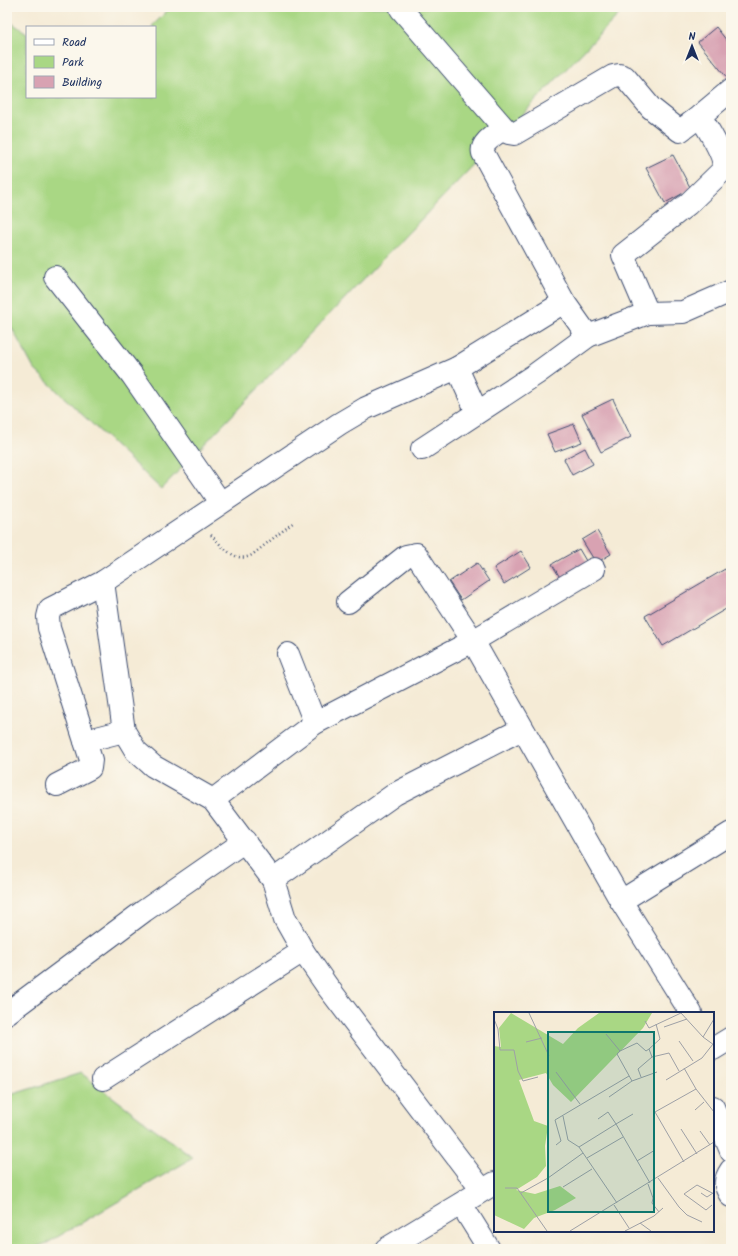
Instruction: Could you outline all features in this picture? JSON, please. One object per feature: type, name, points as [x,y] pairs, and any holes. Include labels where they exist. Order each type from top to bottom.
[{"type":"street","points":[[401,9],[508,133],[514,134],[613,76],[619,75],[625,77],[651,108],[680,131],[731,90]]},
{"type":"street","points":[[648,314],[623,255],[688,204],[727,167],[700,116]]},
{"type":"street","points":[[504,128],[484,144],[482,149],[483,153],[564,302],[588,336]]},
{"type":"street","points":[[56,277],[132,375],[220,502]]},
{"type":"street","points":[[422,449],[536,374],[588,336],[648,314],[683,312],[731,291]]},
{"type":"street","points":[[57,785],[90,768],[91,760],[49,628],[48,617],[50,609],[103,582],[220,502],[339,424],[366,408],[457,368],[564,302]]},
{"type":"street","points":[[457,368],[477,412]]},
{"type":"street","points":[[348,602],[406,556],[416,554],[473,641],[621,901],[690,1012]]},
{"type":"street","points":[[213,800],[315,722],[473,641],[594,569]]},
{"type":"street","points":[[103,582],[124,731],[136,751],[153,766],[213,800],[273,880],[285,919],[303,951],[327,986],[489,1187],[386,1249]]},
{"type":"street","points":[[288,654],[315,722]]},
{"type":"street","points":[[273,880],[395,794],[522,729]]},
{"type":"street","points":[[85,741],[124,731]]},
{"type":"street","points":[[621,901],[731,833]]},
{"type":"street","points":[[7,1013],[36,993],[144,911],[245,841]]},
{"type":"street","points":[[103,1079],[303,951]]},
{"type":"street","points":[[714,1047],[731,1038]]},
{"type":"street","points":[[714,1109],[731,1151]]},
{"type":"street","points":[[731,1170],[725,1180],[726,1189],[731,1196]]},
{"type":"street","points":[[461,1204],[489,1249]]},
{"type":"path","points":[[194,520],[238,558],[252,555],[294,522]]},
{"type":"green space","points":[[171,7],[626,7],[161,489],[34,369],[7,319],[7,20],[26,32],[26,98],[156,98],[156,26],[152,26]]},
{"type":"green space","points":[[81,1073],[193,1158],[47,1243],[31,1249],[7,1249],[7,1096]]},
{"type":"building","points":[[716,27],[731,46],[731,76],[728,79],[698,42]]},
{"type":"building","points":[[673,155],[691,189],[665,203],[646,168]]},
{"type":"building","points":[[613,399],[631,437],[601,452],[582,414]]},
{"type":"building","points":[[574,424],[582,442],[555,452],[547,434]]},
{"type":"building","points":[[585,448],[593,464],[572,475],[564,459]]},
{"type":"building","points":[[597,531],[611,554],[596,563],[582,540]]},
{"type":"building","points":[[579,549],[589,566],[562,581],[552,564]]},
{"type":"building","points":[[521,551],[531,567],[504,584],[494,568]]},
{"type":"building","points":[[477,563],[489,581],[461,600],[449,582]]},
{"type":"building","points":[[725,569],[731,580],[731,606],[663,646],[645,616]]}]
